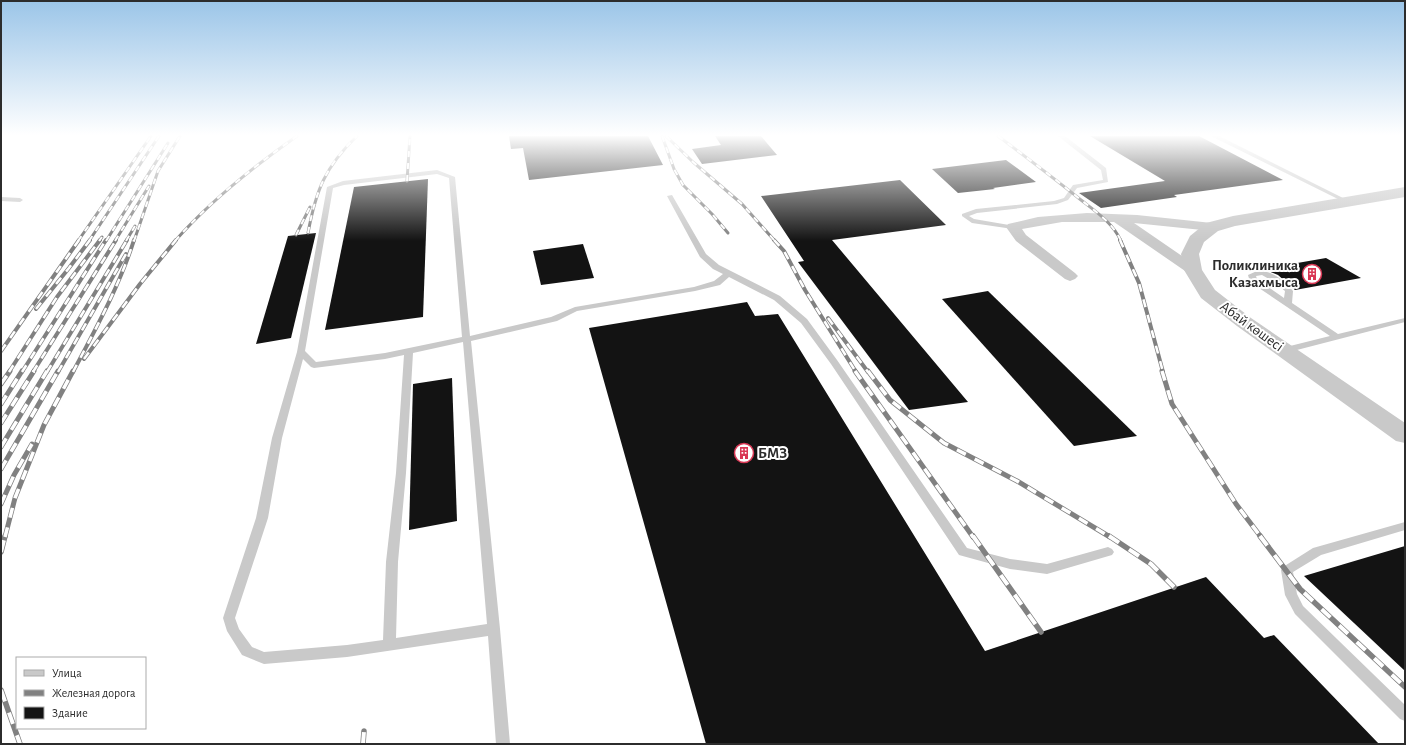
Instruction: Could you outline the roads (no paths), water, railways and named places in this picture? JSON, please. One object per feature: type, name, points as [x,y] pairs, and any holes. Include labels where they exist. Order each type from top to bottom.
[{"type":"street","name":"Абай көшесі","points":[[1405,192],[1233,221],[1212,227],[1196,240],[1190,254],[1193,270],[1208,294],[1244,322],[1405,435]]},
{"type":"street","name":"Абай көшесі","points":[[1405,197],[1227,227],[1205,242],[1201,255],[1202,268],[1216,292],[1234,307],[1405,425]]},
{"type":"street","points":[[1070,276],[1021,238],[1013,227],[1058,217],[1118,218],[1212,227]]},
{"type":"street","points":[[1118,218],[1193,270]]},
{"type":"lane","points":[[1013,227],[972,221],[964,215],[976,211],[1055,203],[1066,198],[1075,186],[1106,181],[1104,171]]},
{"type":"lane","points":[[1285,171],[1348,202]]},
{"type":"lane","points":[[494,629],[347,651],[264,658],[247,651],[233,631],[229,618],[262,518],[277,438],[301,352],[330,187],[343,183],[437,172],[452,177],[494,629],[504,744]]},
{"type":"lane","points":[[670,196],[703,255],[716,267],[777,298],[804,321],[834,362],[963,552],[1010,564],[1047,569],[1108,552]]},
{"type":"lane","points":[[1,199],[20,200]]},
{"type":"lane","points":[[1288,304],[1289,291],[1284,286],[1263,272],[1256,272],[1252,275],[1253,280],[1259,285],[1334,335],[1334,338]]},
{"type":"lane","points":[[301,352],[314,365],[385,356],[554,319],[575,309],[695,289],[717,283],[729,274]]},
{"type":"lane","points":[[1293,348],[1405,320]]},
{"type":"lane","points":[[389,644],[392,562],[401,474],[409,351]]},
{"type":"lane","points":[[1405,526],[1317,551],[1287,570],[1291,595],[1299,610],[1405,714]]},
{"type":"railway","points":[[78,241],[127,171]]},
{"type":"railway","points":[[89,241],[136,171]]},
{"type":"railway","points":[[106,241],[150,171]]},
{"type":"railway","points":[[134,241],[158,171]]},
{"type":"railway","points":[[175,241],[218,198],[251,171]]},
{"type":"railway","points":[[308,233],[319,192],[329,171]]},
{"type":"railway","points":[[407,181],[408,171]]},
{"type":"railway","points":[[675,171],[683,185],[712,214],[728,233]]},
{"type":"railway","points":[[703,171],[742,204],[775,241]]},
{"type":"railway","points":[[1043,171],[1098,213],[1109,223],[1121,241]]},
{"type":"railway","points":[[115,241],[149,186]]},
{"type":"railway","points":[[296,235],[310,207]]},
{"type":"railway","points":[[126,241],[135,226]]},
{"type":"railway","points":[[99,241],[102,237]]},
{"type":"railway","points":[[1,351],[79,240]]},
{"type":"railway","points":[[36,309],[90,240]]},
{"type":"railway","points":[[9,372],[57,297],[100,240]]},
{"type":"railway","points":[[22,372],[106,240]]},
{"type":"railway","points":[[33,372],[116,240]]},
{"type":"railway","points":[[47,372],[127,240]]},
{"type":"railway","points":[[73,372],[114,291],[134,240]]},
{"type":"railway","points":[[84,359],[140,284],[176,240]]},
{"type":"railway","points":[[774,240],[784,251],[805,290],[856,372]]},
{"type":"railway","points":[[1120,240],[1139,283],[1163,372]]},
{"type":"railway","points":[[58,372],[126,254]]},
{"type":"railway","points":[[828,318],[868,372]]},
{"type":"railway","points":[[1,384],[10,371]]},
{"type":"railway","points":[[1,404],[22,371]]},
{"type":"railway","points":[[1,423],[34,371]]},
{"type":"railway","points":[[1,447],[47,371]]},
{"type":"railway","points":[[1,469],[58,371]]},
{"type":"railway","points":[[5,537],[15,498],[44,425],[73,371]]},
{"type":"railway","points":[[855,371],[973,537]]},
{"type":"railway","points":[[868,371],[890,400],[944,443],[1017,481],[1110,537]]},
{"type":"railway","points":[[1162,371],[1172,404],[1236,504],[1261,537]]},
{"type":"railway","points":[[1,504],[14,475],[32,444]]},
{"type":"railway","points":[[1,552],[5,536]]},
{"type":"railway","points":[[973,536],[1041,632]]},
{"type":"railway","points":[[1109,536],[1151,564],[1174,587]]},
{"type":"railway","points":[[1260,536],[1300,589],[1405,687]]},
{"type":"railway","points":[[1,690],[20,744]]},
{"type":"railway","points":[[363,744],[364,731]]},
{"type":"place","name":"Поликлиника Казахмыса","points":[[1312,274]]},
{"type":"place","name":"БМЗ","points":[[744,453]]}]
